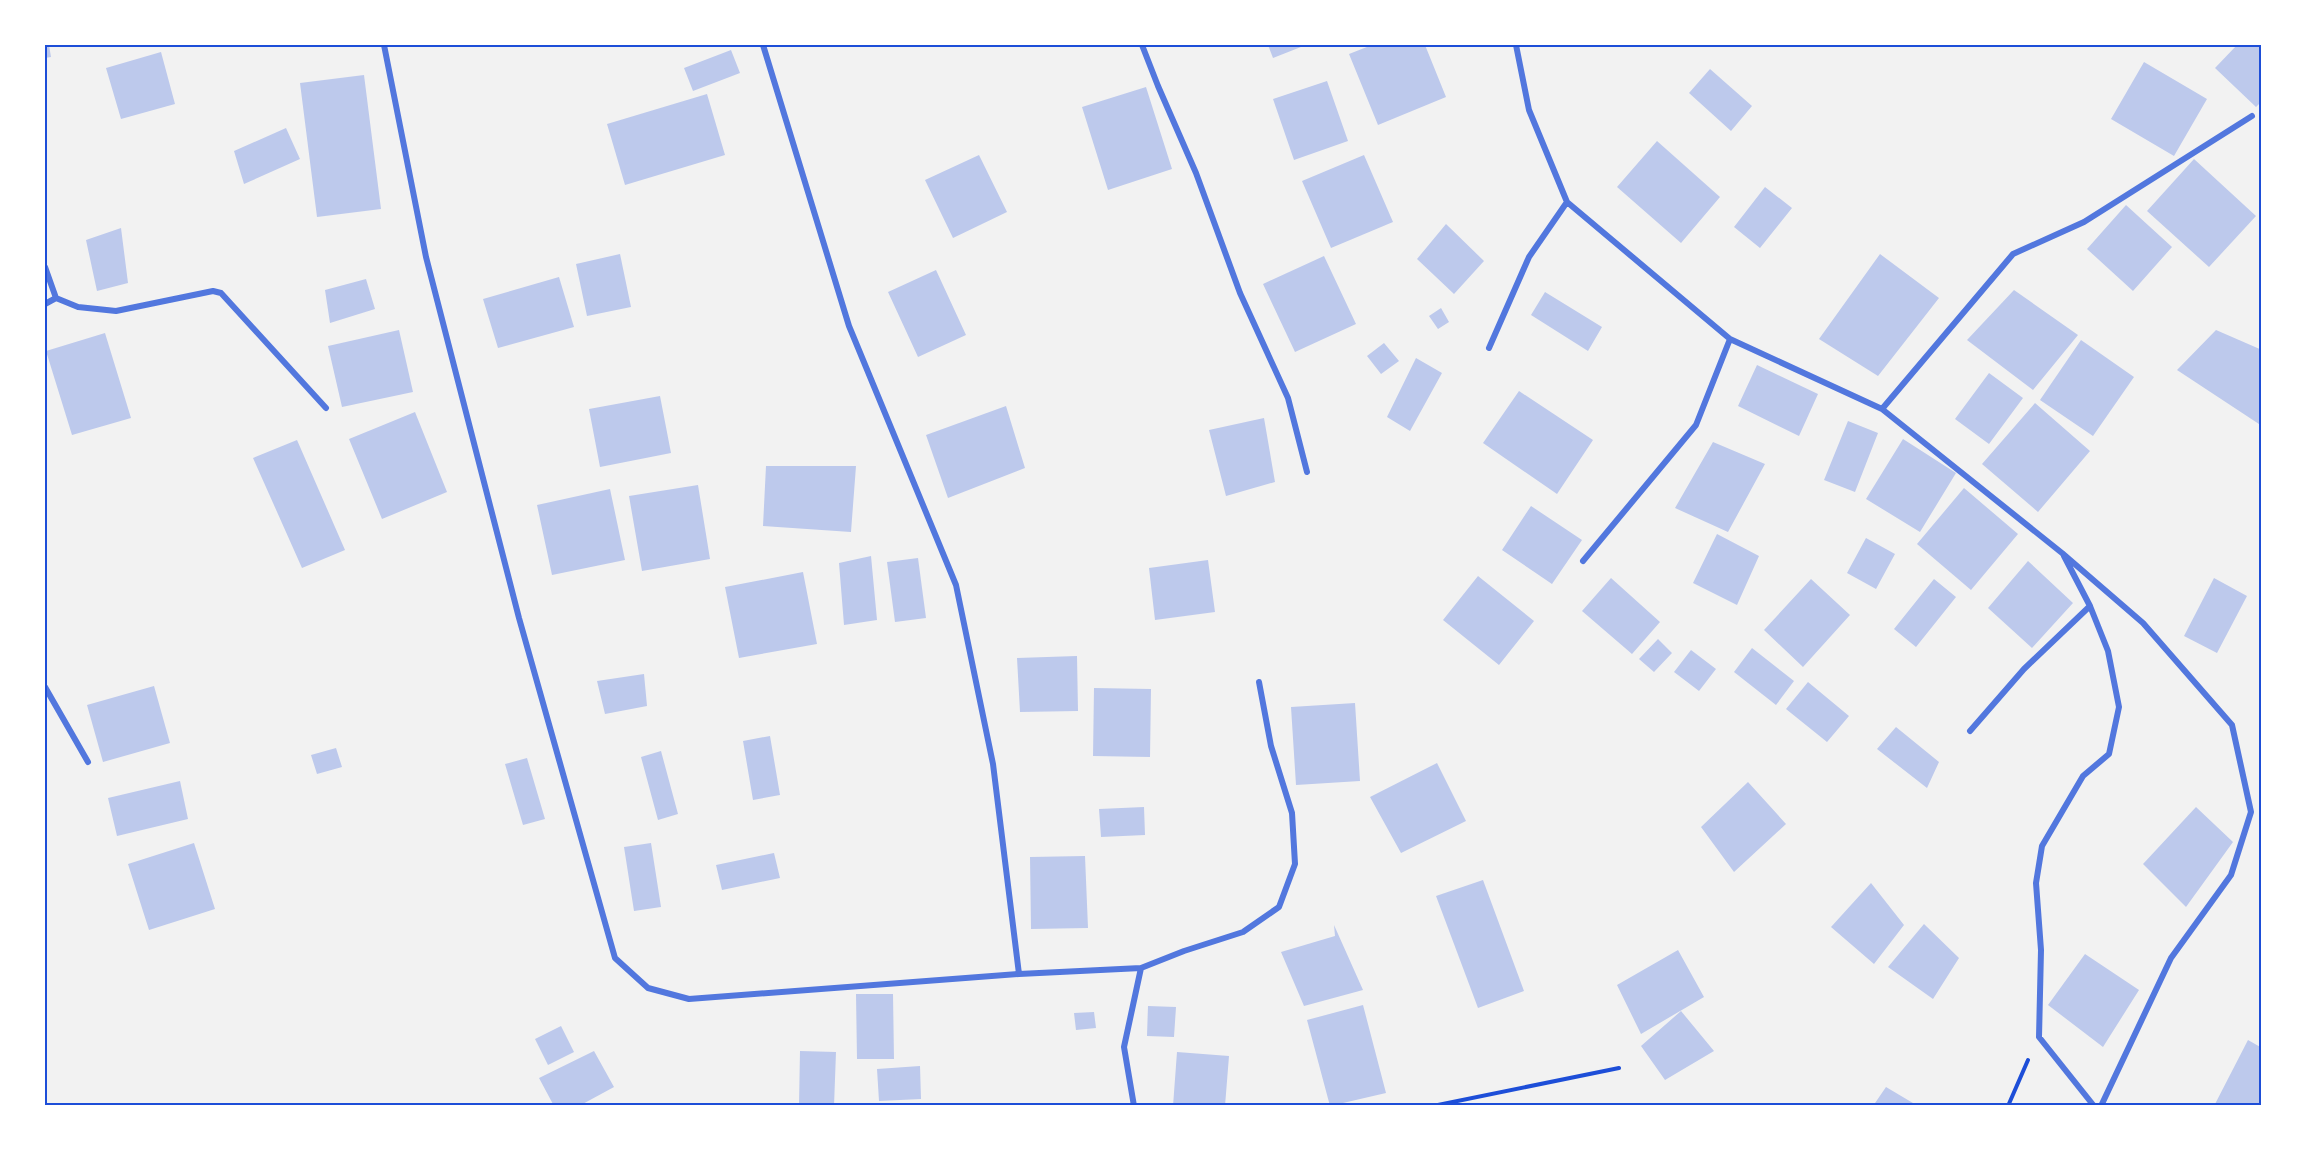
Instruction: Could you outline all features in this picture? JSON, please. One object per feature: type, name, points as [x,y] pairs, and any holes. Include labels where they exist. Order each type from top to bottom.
[{"type":"street","points":[[384,45],[426,257],[519,618],[615,958],[648,988],[689,999],[1019,974],[1141,968],[1243,933],[1279,908],[1295,864],[1292,813],[1272,746],[1260,682]]},
{"type":"street","points":[[762,45],[849,326],[956,585],[993,764],[1019,974]]},
{"type":"street","points":[[1142,45],[1196,173],[1240,293],[1288,398],[1307,472]]},
{"type":"street","points":[[1516,45],[1529,110],[1567,202],[1730,339],[1882,408],[2062,553],[2143,623],[2232,725],[2251,812],[2231,875],[2171,958],[2100,1106]]},
{"type":"street","points":[[1882,408],[2013,254],[2084,222],[2252,116]]},
{"type":"street","points":[[1489,348],[1529,257],[1567,202]]},
{"type":"street","points":[[45,267],[56,298]]},
{"type":"street","points":[[45,304],[56,298],[78,306],[116,311],[213,291],[221,293],[326,408]]},
{"type":"street","points":[[1583,561],[1696,425],[1730,339]]},
{"type":"street","points":[[2062,553],[2090,606],[2108,651],[2119,707],[2109,754],[2083,776],[2042,846],[2037,883],[2041,950],[2039,1037],[2094,1106]]},
{"type":"street","points":[[1970,731],[2024,669],[2090,606]]},
{"type":"street","points":[[45,687],[88,762]]},
{"type":"street","points":[[1134,1106],[1124,1047],[1141,968]]},
{"type":"path","points":[[2008,1106],[2039,1037]]},
{"type":"path","points":[[1432,1106],[1619,1068]]},
{"type":"building","points":[[45,45],[49,45],[51,57],[45,58]]},
{"type":"building","points":[[1268,45],[1306,45],[1273,58]]},
{"type":"building","points":[[1372,45],[1425,45],[1446,97],[1378,125],[1349,54]]},
{"type":"building","points":[[2237,45],[2262,45],[2262,101],[2256,107],[2215,68]]},
{"type":"building","points":[[731,50],[740,73],[693,91],[684,68]]},
{"type":"building","points":[[161,52],[175,104],[121,119],[106,68]]},
{"type":"building","points":[[2144,62],[2207,99],[2174,156],[2111,119]]},
{"type":"building","points":[[1710,69],[1752,106],[1731,131],[1689,93]]},
{"type":"building","points":[[364,75],[381,209],[317,217],[300,83]]},
{"type":"building","points":[[1327,81],[1348,141],[1294,160],[1273,99]]},
{"type":"building","points":[[1146,87],[1172,169],[1108,190],[1082,107]]},
{"type":"building","points":[[707,94],[725,155],[625,185],[607,124]]},
{"type":"building","points":[[286,128],[300,159],[244,184],[234,151]]},
{"type":"building","points":[[1657,141],[1720,197],[1681,243],[1617,187]]},
{"type":"building","points":[[979,155],[1007,212],[953,238],[925,180]]},
{"type":"building","points":[[1364,155],[1393,222],[1331,248],[1302,181]]},
{"type":"building","points":[[2194,159],[2256,216],[2209,267],[2147,211]]},
{"type":"building","points":[[1765,187],[1792,208],[1760,248],[1734,227]]},
{"type":"building","points":[[2126,205],[2172,247],[2133,291],[2087,249]]},
{"type":"building","points":[[1446,224],[1484,261],[1454,294],[1417,259]]},
{"type":"building","points":[[121,228],[128,283],[97,291],[86,240]]},
{"type":"building","points":[[620,254],[631,307],[587,316],[576,264]]},
{"type":"building","points":[[1880,254],[1939,298],[1878,376],[1819,339]]},
{"type":"building","points":[[1324,256],[1356,324],[1295,352],[1263,284]]},
{"type":"building","points":[[936,270],[966,335],[918,357],[888,292]]},
{"type":"building","points":[[559,277],[574,327],[498,348],[483,299]]},
{"type":"building","points":[[366,279],[375,309],[330,323],[325,290]]},
{"type":"building","points":[[2014,290],[2078,335],[2033,390],[1967,340]]},
{"type":"building","points":[[1545,292],[1602,327],[1588,351],[1531,315]]},
{"type":"building","points":[[1441,308],[1449,322],[1438,329],[1429,316]]},
{"type":"building","points":[[399,330],[413,392],[342,407],[328,346]]},
{"type":"building","points":[[2216,330],[2262,350],[2262,426],[2177,370]]},
{"type":"building","points":[[105,333],[131,418],[72,435],[46,351]]},
{"type":"building","points":[[2081,340],[2134,377],[2093,436],[2040,400]]},
{"type":"building","points":[[1384,343],[1399,361],[1381,374],[1367,356]]},
{"type":"building","points":[[1416,358],[1442,373],[1410,431],[1387,417]]},
{"type":"building","points":[[1757,365],[1818,394],[1799,436],[1738,406]]},
{"type":"building","points":[[1989,373],[2023,398],[1989,444],[1955,419]]},
{"type":"building","points":[[1519,391],[1593,440],[1557,494],[1483,443]]},
{"type":"building","points":[[660,396],[671,453],[600,467],[589,409]]},
{"type":"building","points":[[2035,403],[2090,451],[2038,512],[1982,464]]},
{"type":"building","points":[[1006,406],[1025,468],[948,498],[926,435]]},
{"type":"building","points":[[415,412],[447,492],[382,519],[349,439]]},
{"type":"building","points":[[1264,418],[1275,482],[1226,496],[1209,430]]},
{"type":"building","points":[[1848,421],[1878,433],[1855,492],[1824,480]]},
{"type":"building","points":[[1903,439],[1956,473],[1920,532],[1866,499]]},
{"type":"building","points":[[297,440],[345,550],[302,568],[253,458]]},
{"type":"building","points":[[1713,442],[1765,464],[1728,532],[1675,508]]},
{"type":"building","points":[[766,466],[856,466],[851,532],[763,526]]},
{"type":"building","points":[[698,485],[710,559],[642,571],[629,496]]},
{"type":"building","points":[[1964,488],[2018,534],[1971,590],[1917,544]]},
{"type":"building","points":[[610,489],[625,560],[552,575],[537,505]]},
{"type":"building","points":[[1531,506],[1582,540],[1552,584],[1502,550]]},
{"type":"building","points":[[1717,534],[1759,556],[1737,605],[1693,583]]},
{"type":"building","points":[[1866,538],[1895,554],[1876,589],[1847,573]]},
{"type":"building","points":[[871,556],[877,620],[844,625],[839,563]]},
{"type":"building","points":[[918,558],[926,618],[895,622],[887,562]]},
{"type":"building","points":[[1208,560],[1215,612],[1155,620],[1149,568]]},
{"type":"building","points":[[2028,561],[2073,603],[2032,648],[1988,608]]},
{"type":"building","points":[[803,572],[817,644],[739,658],[725,587]]},
{"type":"building","points":[[1478,576],[1534,621],[1499,665],[1443,620]]},
{"type":"building","points":[[1611,578],[1660,622],[1632,654],[1582,611]]},
{"type":"building","points":[[2214,578],[2247,596],[2217,653],[2184,636]]},
{"type":"building","points":[[1811,579],[1850,615],[1803,667],[1764,630]]},
{"type":"building","points":[[1934,579],[1956,597],[1916,647],[1894,629]]},
{"type":"building","points":[[1658,639],[1672,653],[1654,672],[1639,659]]},
{"type":"building","points":[[1752,648],[1794,681],[1776,705],[1734,672]]},
{"type":"building","points":[[1691,650],[1716,669],[1699,691],[1674,672]]},
{"type":"building","points":[[1077,656],[1078,711],[1020,712],[1017,658]]},
{"type":"building","points":[[644,674],[647,706],[605,714],[597,681]]},
{"type":"building","points":[[1808,682],[1849,716],[1827,742],[1786,709]]},
{"type":"building","points":[[154,686],[170,743],[103,762],[87,705]]},
{"type":"building","points":[[1094,688],[1151,689],[1150,757],[1093,756]]},
{"type":"building","points":[[1355,703],[1360,781],[1296,785],[1291,707]]},
{"type":"building","points":[[1896,727],[1939,762],[1927,788],[1877,749]]},
{"type":"building","points":[[770,736],[780,795],[753,800],[743,741]]},
{"type":"building","points":[[336,748],[342,767],[317,774],[311,755]]},
{"type":"building","points":[[661,751],[678,814],[658,820],[641,757]]},
{"type":"building","points":[[527,758],[545,819],[523,825],[505,764]]},
{"type":"building","points":[[1437,763],[1466,821],[1401,853],[1370,797]]},
{"type":"building","points":[[180,781],[188,819],[117,836],[108,798]]},
{"type":"building","points":[[1748,782],[1786,824],[1734,872],[1701,827]]},
{"type":"building","points":[[1144,807],[1145,835],[1101,837],[1099,809]]},
{"type":"building","points":[[2196,807],[2233,842],[2186,907],[2143,864]]},
{"type":"building","points":[[194,843],[215,909],[149,930],[128,864]]},
{"type":"building","points":[[651,843],[661,907],[634,911],[624,847]]},
{"type":"building","points":[[774,853],[780,878],[722,890],[716,865]]},
{"type":"building","points":[[1085,856],[1088,928],[1031,929],[1030,857]]},
{"type":"building","points":[[1483,880],[1524,991],[1478,1008],[1436,896]]},
{"type":"building","points":[[1871,883],[1904,925],[1874,964],[1831,927]]},
{"type":"building","points":[[1924,924],[1959,958],[1933,999],[1888,967]]},
{"type":"building","points":[[1334,925],[1363,990],[1304,1006],[1281,952],[1335,936]]},
{"type":"building","points":[[1678,950],[1704,997],[1641,1034],[1617,985]]},
{"type":"building","points":[[2085,954],[2139,990],[2103,1047],[2048,1005]]},
{"type":"building","points":[[856,994],[893,994],[894,1059],[857,1059]]},
{"type":"building","points":[[1363,1005],[1386,1093],[1330,1106],[1307,1020]]},
{"type":"building","points":[[1148,1006],[1176,1007],[1174,1037],[1147,1036]]},
{"type":"building","points":[[1681,1011],[1714,1051],[1665,1080],[1641,1046]]},
{"type":"building","points":[[1094,1012],[1096,1028],[1076,1030],[1074,1013]]},
{"type":"building","points":[[561,1026],[574,1052],[548,1065],[535,1039]]},
{"type":"building","points":[[2248,1040],[2262,1048],[2262,1106],[2214,1106]]},
{"type":"building","points":[[594,1051],[614,1087],[579,1106],[554,1106],[539,1078]]},
{"type":"building","points":[[800,1051],[836,1052],[834,1106],[799,1106]]},
{"type":"building","points":[[1177,1052],[1229,1056],[1225,1106],[1173,1106]]},
{"type":"building","points":[[920,1066],[921,1099],[879,1101],[877,1069]]},
{"type":"building","points":[[1886,1087],[1918,1106],[1873,1106]]}]
